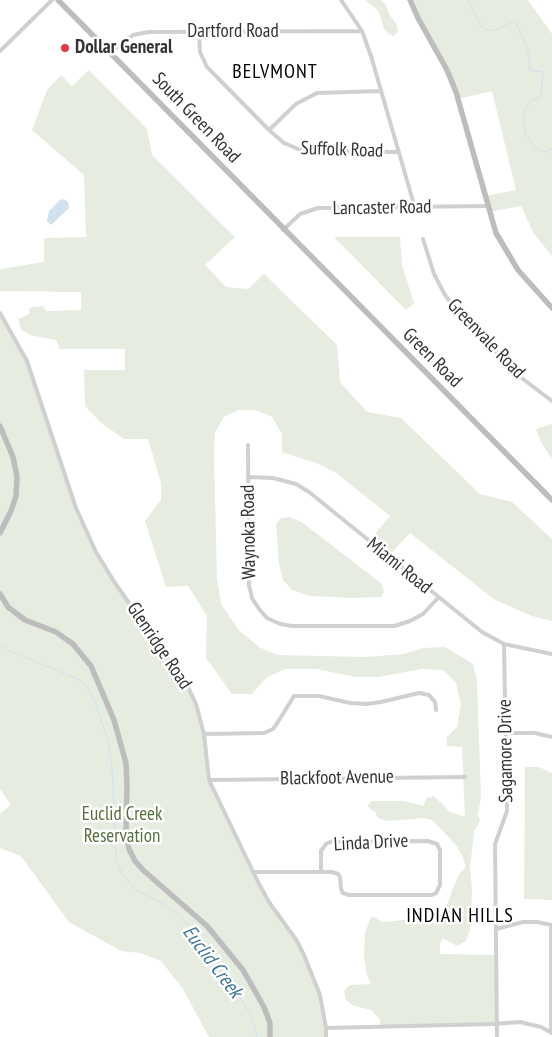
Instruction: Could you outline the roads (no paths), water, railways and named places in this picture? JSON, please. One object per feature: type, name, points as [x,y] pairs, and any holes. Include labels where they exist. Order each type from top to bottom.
[{"type":"street","points":[[0,51],[52,0]]},
{"type":"street","name":"South Green Road","points":[[58,0],[291,237]]},
{"type":"street","points":[[341,0],[362,31],[371,56],[415,208]]},
{"type":"street","points":[[410,0],[447,70],[456,92],[496,233],[518,270],[552,308]]},
{"type":"street","name":"Dartford Road","points":[[111,52],[127,39],[140,33],[362,31]]},
{"type":"street","name":"Suffolk Road","points":[[198,32],[200,52],[207,67],[284,143],[303,151],[398,152]]},
{"type":"street","points":[[269,130],[296,104],[316,93],[381,91]]},
{"type":"street","name":"Lancaster Road","points":[[283,230],[300,214],[318,208],[488,206]]},
{"type":"street","name":"Green Road","points":[[291,237],[552,500]]},
{"type":"street","name":"Greenvale Road","points":[[423,239],[434,274],[444,295],[455,309],[523,379],[552,401]]},
{"type":"street","name":"Glenridge Road","points":[[0,313],[27,361],[76,508],[96,552],[188,686],[196,704],[204,734],[209,780],[269,902],[297,941],[304,955],[320,995],[326,1037]]},
{"type":"street","points":[[0,426],[13,457],[17,477],[15,498],[11,512],[0,533]]},
{"type":"street","name":"Waynoka Road","points":[[248,445],[249,585],[252,598],[258,609],[267,618],[280,624],[292,626],[394,626],[423,614],[438,598]]},
{"type":"street","name":"Miami Road","points":[[248,477],[265,477],[296,484],[309,492],[482,632],[504,644],[552,654]]},
{"type":"street","points":[[0,594],[8,607],[25,620],[56,632],[74,644],[91,666],[114,720],[126,762],[126,834],[129,849],[135,861],[144,870],[208,926],[243,970],[264,1007],[270,1023],[270,1037]]},
{"type":"street","name":"Sagamore Drive","points":[[497,1037],[495,844],[507,811],[504,644]]},
{"type":"street","points":[[204,734],[264,733],[273,729],[294,696],[319,696],[350,703],[367,704],[419,693],[429,695],[435,702],[436,710]]},
{"type":"street","points":[[506,733],[535,733],[552,736]]},
{"type":"street","name":"Blackfoot Avenue","points":[[209,780],[465,777]]},
{"type":"street","name":"Linda Drive","points":[[428,841],[437,844],[440,850],[438,890],[436,894],[349,895],[343,893],[338,874],[320,872],[321,851],[330,842],[428,841]]},
{"type":"street","points":[[253,872],[320,872]]},
{"type":"street","points":[[326,1028],[520,1022],[541,1027],[552,1033],[552,925],[524,922],[496,929]]},
{"type":"water","points":[[64,199],[68,202],[69,208],[51,225],[47,221],[49,211],[60,200]]},
{"type":"waterway","points":[[468,0],[481,26],[485,29],[494,31],[509,23],[514,22],[517,24],[528,51],[530,70],[542,72],[543,75],[541,94],[538,99],[532,100],[525,110],[523,120],[525,134],[535,147],[545,152],[552,148]]},
{"type":"waterway","name":"Euclid Creek","points":[[0,644],[7,650],[80,680],[92,694],[107,737],[111,760],[116,860],[122,874],[136,890],[165,905],[177,914],[193,931],[210,953],[229,987],[238,995],[251,1015],[257,1037]]},
{"type":"place","name":"Dollar General","points":[[65,48]]},
{"type":"district","name":"BELVMONT","points":[[275,72]]},
{"type":"district","name":"INDIAN HILLS","points":[[460,916]]},
{"type":"park label","name":"Euclid Creek Reservation","points":[[122,826]]}]
